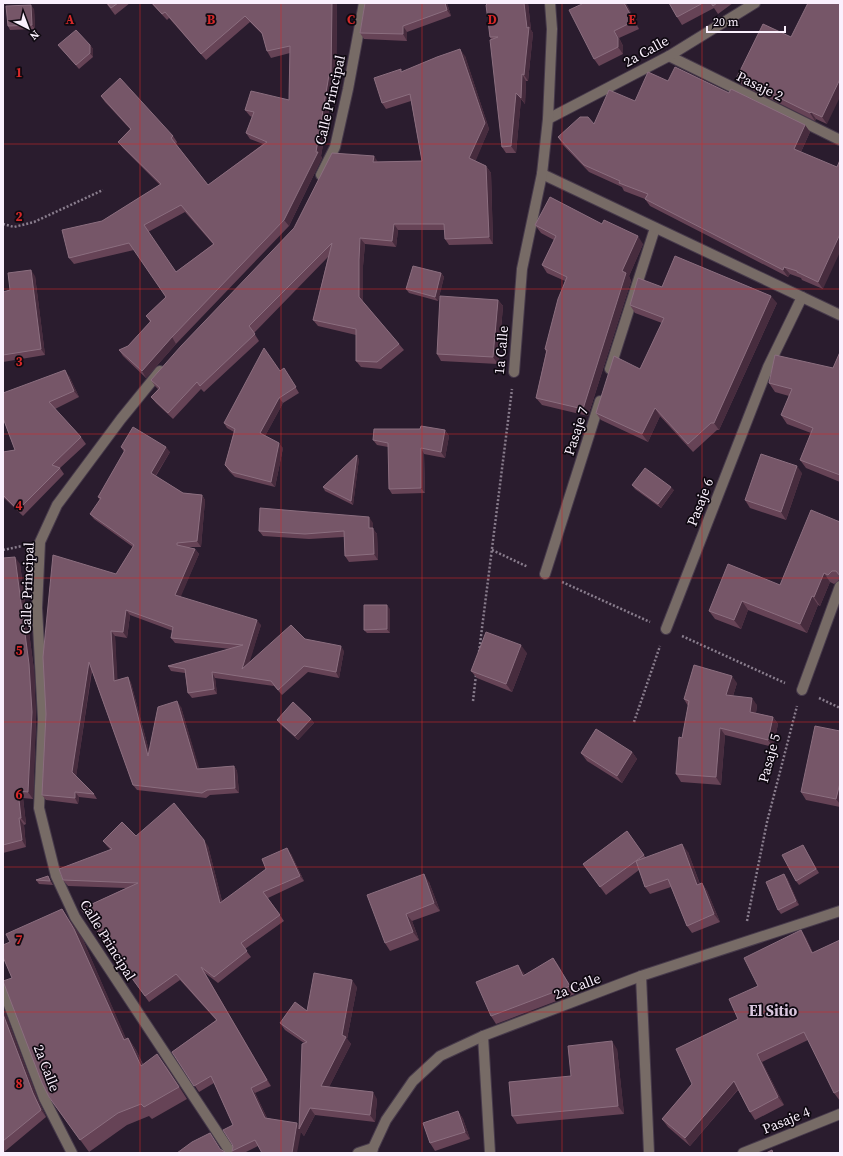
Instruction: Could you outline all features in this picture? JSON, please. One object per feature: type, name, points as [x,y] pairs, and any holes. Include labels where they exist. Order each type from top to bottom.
[{"type":"street","name":"Calle Principal","points":[[318,181],[334,147],[348,89],[364,3]]},
{"type":"street","name":"1a Calle","points":[[514,372],[522,269],[542,174],[548,119],[552,29],[550,3]]},
{"type":"street","name":"2a Calle","points":[[548,119],[668,56],[755,3]]},
{"type":"street","name":"Pasaje 2","points":[[668,56],[840,140]]},
{"type":"street","points":[[542,174],[840,315]]},
{"type":"street","points":[[607,378],[655,228]]},
{"type":"street","name":"Pasaje 6","points":[[666,629],[768,367],[802,297]]},
{"type":"street","name":"Calle Principal","points":[[165,366],[121,419],[57,505],[40,542],[37,608],[42,719],[39,808],[56,876],[76,918],[231,1153]]},
{"type":"street","name":"Pasaje 7","points":[[545,574],[603,393]]},
{"type":"street","points":[[802,690],[840,586]]},
{"type":"street","name":"2a Calle","points":[[373,1150],[386,1120],[413,1081],[440,1056],[483,1036],[641,976],[840,911]]},
{"type":"street","points":[[641,976],[649,1153]]},
{"type":"street","name":"2a Calle","points":[[3,989],[44,1098],[72,1153]]},
{"type":"street","points":[[483,1036],[490,1153]]},
{"type":"street","name":"Pasaje 4","points":[[743,1153],[840,1114]]},
{"type":"street","points":[[358,1153],[373,1150]]},
{"type":"path","points":[[3,224],[14,226],[34,222],[103,190]]},
{"type":"path","name":"1a Calle","points":[[479,653],[514,372]]},
{"type":"path","points":[[634,722],[666,629]]},
{"type":"path","points":[[473,701],[477,669]]},
{"type":"path","name":"Pasaje 5","points":[[743,943],[767,822],[802,690]]},
{"type":"building","points":[[107,3],[118,3],[111,8]]},
{"type":"building","points":[[152,3],[332,3],[331,75],[329,75],[316,152],[318,152],[284,220],[172,337],[142,371],[119,350],[128,346],[151,321],[146,316],[166,297],[129,243],[69,258],[62,230],[102,221],[161,184],[118,142],[131,129],[101,96],[120,78],[173,136],[171,138],[208,185],[267,142],[246,133],[254,112],[245,110],[251,91],[289,100],[290,46],[267,51],[262,33],[245,16],[201,54],[165,12],[162,14]],"holes":[[[181,205],[214,244],[176,272],[144,225]]]},
{"type":"building","points":[[365,3],[445,3],[447,10],[403,26],[403,34],[360,33]]},
{"type":"building","points":[[488,3],[524,3],[527,28],[529,27],[524,75],[522,74],[521,98],[516,93],[511,146],[502,147],[490,40],[498,37],[490,37],[486,5]]},
{"type":"building","points":[[582,3],[624,3],[634,21],[614,31],[618,38],[618,47],[594,59],[569,10]]},
{"type":"building","points":[[669,3],[703,3],[677,17]]},
{"type":"building","points":[[808,3],[840,3],[840,79],[822,117],[811,112],[810,113],[737,77],[763,24],[791,37]]},
{"type":"building","points":[[31,5],[32,25],[8,26],[6,6]]},
{"type":"building","points":[[76,30],[90,45],[90,53],[76,65],[58,45]]},
{"type":"building","points":[[460,49],[485,123],[469,158],[486,166],[489,237],[445,239],[444,224],[394,224],[392,241],[360,238],[359,297],[399,344],[377,362],[356,361],[356,329],[313,320],[332,243],[249,326],[255,334],[200,386],[197,382],[168,413],[151,397],[160,388],[151,380],[181,346],[294,228],[332,153],[374,156],[373,162],[422,161],[410,94],[382,103],[374,78],[401,69],[401,72]]},
{"type":"building","points":[[675,67],[729,93],[731,89],[805,125],[794,149],[837,167],[840,160],[840,234],[818,282],[797,271],[784,267],[783,270],[645,199],[648,194],[619,183],[620,181],[584,165],[558,137],[580,117],[588,117],[594,124],[609,90],[635,101],[648,72],[668,81]]},
{"type":"building","points":[[550,197],[602,224],[604,220],[638,236],[622,271],[626,273],[583,409],[536,398],[547,350],[545,349],[558,299],[567,277],[542,265],[556,236],[535,225]]},
{"type":"building","points":[[675,256],[771,296],[714,423],[711,423],[688,444],[655,408],[642,434],[596,413],[614,356],[640,369],[664,318],[630,305],[638,278],[662,287]]},
{"type":"building","points":[[413,266],[441,273],[435,297],[406,289]]},
{"type":"building","points":[[31,270],[41,349],[3,355],[3,292],[10,290],[8,273]]},
{"type":"building","points":[[440,296],[498,300],[493,357],[437,354]]},
{"type":"building","points":[[264,348],[280,371],[284,368],[296,387],[279,398],[260,433],[279,443],[271,482],[232,472],[225,465],[235,429],[224,423]]},
{"type":"building","points":[[840,352],[840,475],[800,460],[813,428],[781,415],[792,389],[769,383],[775,355],[833,368]]},
{"type":"building","points":[[65,370],[74,391],[49,402],[81,437],[52,465],[60,468],[18,510],[3,495],[3,452],[15,450],[3,418],[3,393]]},
{"type":"building","points":[[421,426],[445,430],[441,452],[421,448],[421,488],[389,489],[388,443],[373,440],[374,429],[420,429]]},
{"type":"building","points":[[133,427],[166,447],[151,473],[183,493],[202,495],[197,541],[177,543],[177,545],[195,549],[175,595],[257,620],[242,669],[291,625],[305,639],[341,646],[336,672],[304,666],[278,690],[271,681],[212,672],[214,689],[188,693],[185,669],[168,666],[243,645],[171,638],[173,627],[126,610],[123,632],[111,631],[114,681],[128,677],[148,756],[158,707],[177,701],[197,769],[234,766],[235,788],[207,790],[202,793],[133,785],[89,662],[72,772],[94,794],[75,792],[75,798],[42,795],[46,714],[43,657],[53,555],[116,574],[134,545],[90,514],[101,498],[98,497],[125,450],[121,447]]},
{"type":"building","points":[[761,454],[797,466],[781,512],[745,500]]},
{"type":"building","points":[[357,455],[351,501],[323,487]]},
{"type":"building","points":[[645,468],[671,487],[658,504],[632,485]]},
{"type":"building","points":[[260,508],[369,517],[369,528],[373,528],[374,554],[345,556],[344,531],[305,534],[259,531]]},
{"type":"building","points":[[811,510],[840,522],[840,576],[836,571],[832,571],[828,575],[824,573],[800,624],[742,601],[734,620],[709,611],[728,564],[780,585]]},
{"type":"building","points":[[15,557],[29,664],[32,712],[28,792],[18,791],[21,818],[19,818],[22,840],[3,845],[3,558]]},
{"type":"building","points":[[364,605],[387,605],[387,629],[364,630]]},
{"type":"building","points":[[486,632],[521,645],[506,684],[471,671]]},
{"type":"building","points":[[694,665],[732,676],[726,695],[752,698],[750,712],[773,717],[768,740],[720,728],[716,777],[676,774],[679,737],[682,738],[689,701],[684,699]]},
{"type":"building","points":[[293,702],[311,719],[295,736],[277,720]]},
{"type":"building","points":[[815,726],[840,731],[840,783],[836,799],[801,792]]},
{"type":"building","points":[[596,729],[632,752],[617,776],[581,753]]},
{"type":"building","points":[[174,803],[204,840],[220,903],[266,869],[262,859],[287,848],[300,876],[263,892],[280,915],[241,943],[247,951],[214,977],[201,967],[267,1080],[251,1088],[265,1118],[297,1123],[292,1153],[262,1153],[255,1140],[232,1151],[232,1144],[223,1130],[233,1125],[211,1076],[194,1086],[172,1052],[217,1020],[176,974],[145,996],[81,909],[138,883],[63,880],[59,869],[112,849],[103,841],[122,822],[136,836]]},
{"type":"building","points":[[627,831],[644,855],[600,887],[583,864]]},
{"type":"building","points":[[682,844],[697,885],[702,883],[714,914],[687,926],[668,879],[645,887],[636,861]]},
{"type":"building","points":[[803,845],[816,869],[796,881],[782,855]]},
{"type":"building","points":[[424,874],[434,903],[406,914],[413,932],[385,943],[367,895]]},
{"type":"building","points":[[784,874],[796,901],[778,910],[766,882]]},
{"type":"building","points":[[48,876],[50,881],[36,880]]},
{"type":"building","points":[[62,909],[74,929],[124,1040],[128,1038],[141,1066],[157,1054],[179,1087],[144,1107],[141,1104],[118,1113],[80,1140],[49,1097],[42,1083],[3,981],[12,978],[3,957],[3,945],[10,942],[6,934]]},
{"type":"building","points":[[801,930],[812,953],[840,940],[840,1090],[834,1093],[804,1032],[757,1054],[778,1097],[750,1112],[734,1081],[685,1138],[662,1119],[692,1084],[676,1049],[738,1019],[729,999],[758,986],[744,958]]},
{"type":"building","points":[[553,958],[570,986],[491,1016],[476,982],[518,965],[523,976]]},
{"type":"building","points":[[314,973],[352,980],[342,1035],[346,1037],[321,1086],[373,1092],[370,1115],[310,1108],[299,1129],[302,1044],[307,1042],[280,1023],[295,1002],[307,1011]]},
{"type":"building","points":[[3,1014],[41,1110],[3,1141]]},
{"type":"building","points":[[612,1041],[618,1106],[512,1116],[509,1082],[571,1076],[568,1046]]},
{"type":"building","points":[[458,1111],[465,1132],[430,1143],[423,1123]]},
{"type":"building","points":[[210,1133],[220,1149],[225,1152],[177,1153],[192,1142]]},
{"type":"building","points":[[772,1150],[773,1153],[766,1153]]},
{"type":"district","name":"El Sitio","points":[[773,1011]]}]
